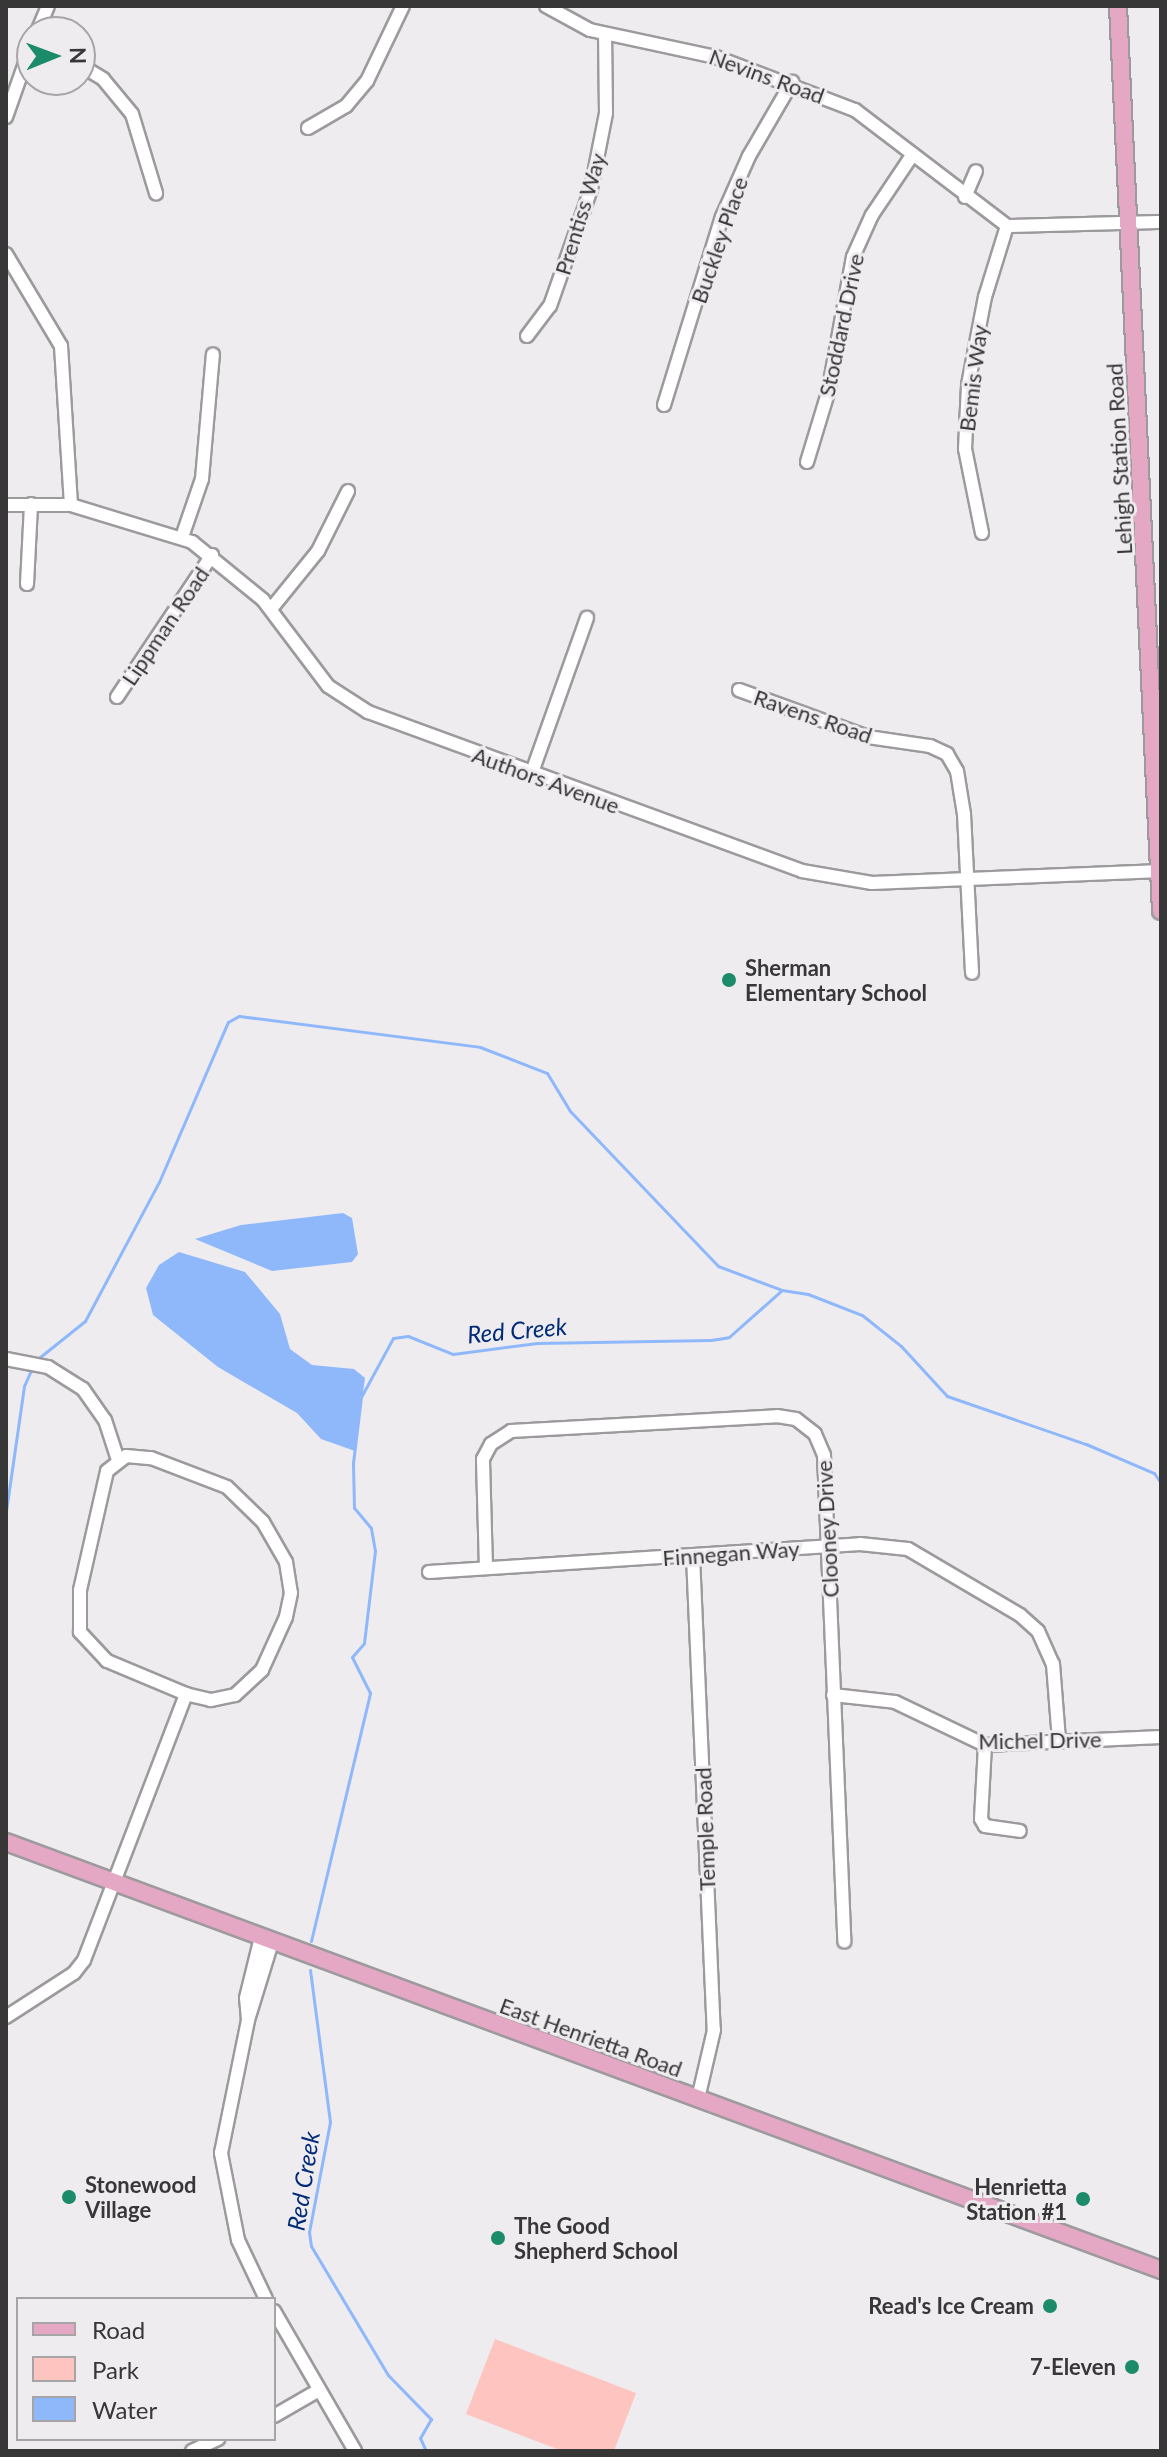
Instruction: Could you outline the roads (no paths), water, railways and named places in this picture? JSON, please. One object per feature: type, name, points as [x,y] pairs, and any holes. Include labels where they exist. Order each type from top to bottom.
[{"type":"main road","name":"Lehigh Station Road","points":[[1118,6],[1161,911]]},
{"type":"main road","name":"East Henrietta Road","points":[[6,1842],[1161,2270]]},
{"type":"street","points":[[308,128],[346,106],[367,81],[403,6]]},
{"type":"street","name":"Nevins Road","points":[[546,6],[605,34],[694,50],[792,82],[855,110],[965,197],[1007,226]]},
{"type":"street","name":"Prentiss Way","points":[[527,336],[550,306],[591,189],[606,113],[605,34]]},
{"type":"street","points":[[96,76],[111,87],[132,114],[156,193]]},
{"type":"street","name":"Buckley Place","points":[[664,405],[722,217],[749,156],[792,82]]},
{"type":"street","points":[[6,117],[16,89]]},
{"type":"street","name":"Stoddard Drive","points":[[807,462],[828,393],[853,257],[878,204],[913,154]]},
{"type":"street","points":[[965,197],[976,171]]},
{"type":"street","points":[[1007,226],[1161,222]]},
{"type":"street","name":"Bemis Way","points":[[982,533],[965,449],[968,385],[985,297],[1007,226]]},
{"type":"street","points":[[6,254],[61,346],[71,505]]},
{"type":"street","points":[[182,537],[202,479],[213,354]]},
{"type":"street","points":[[271,609],[318,551],[348,491]]},
{"type":"street","points":[[27,584],[31,504]]},
{"type":"street","name":"Authors Avenue","points":[[6,505],[71,505],[182,537],[212,555],[271,609],[315,672],[343,697],[396,726],[821,877],[872,883],[1160,871]]},
{"type":"street","name":"Lippman Road","points":[[117,697],[212,555]]},
{"type":"street","points":[[531,775],[587,618]]},
{"type":"street","name":"Ravens Road","points":[[739,690],[856,734],[930,746],[947,754],[961,789],[968,880]]},
{"type":"street","points":[[968,880],[972,973]]},
{"type":"street","points":[[6,1359],[32,1363],[67,1376],[96,1403],[117,1458]]},
{"type":"street","name":"Clooney Drive","points":[[486,1568],[483,1459],[497,1439],[517,1430],[777,1416],[796,1419],[815,1434],[823,1448],[829,1547],[844,1942]]},
{"type":"street","points":[[117,1458],[151,1458],[227,1487],[263,1522],[286,1562],[289,1606],[255,1681],[223,1699],[186,1694],[107,1661],[80,1632],[80,1590],[107,1471],[117,1458]]},
{"type":"street","name":"Finnegan Way","points":[[429,1572],[888,1544],[908,1549],[1030,1623],[1053,1664],[1059,1741]]},
{"type":"street","name":"Temple Road","points":[[693,1556],[714,2030],[698,2099]]},
{"type":"street","points":[[6,2017],[74,1973],[84,1960],[186,1694]]},
{"type":"street","name":"Michel Drive","points":[[833,1695],[895,1702],[985,1745],[1161,1737]]},
{"type":"street","points":[[985,1745],[981,1819],[985,1826],[1020,1831]]},
{"type":"street","points":[[265,2297],[238,2240],[221,2153],[267,1940]]},
{"type":"street","points":[[276,2315],[355,2451]]},
{"type":"street","points":[[276,2415],[319,2390]]},
{"type":"street","points":[[192,2451],[214,2441]]},
{"type":"water","points":[[343,1213],[352,1218],[358,1254],[352,1262],[272,1271],[195,1239],[241,1225]]},
{"type":"water","points":[[179,1252],[245,1272],[280,1314],[290,1349],[312,1365],[354,1369],[365,1378],[355,1451],[321,1439],[297,1413],[218,1367],[153,1315],[146,1288],[159,1265]]},
{"type":"waterway","points":[[35,1361],[85,1321],[159,1182],[228,1022],[239,1016],[480,1047],[547,1073],[570,1111],[718,1266],[782,1290]]},
{"type":"waterway","name":"Red Creek","points":[[311,1941],[370,1693],[352,1657],[364,1643],[375,1551],[371,1528],[354,1508],[353,1463],[361,1397],[393,1338],[408,1336],[453,1354],[537,1343],[711,1340],[729,1337],[782,1290],[808,1294],[862,1315],[901,1346],[947,1396],[1086,1444],[1154,1473],[1161,1483]]},
{"type":"waterway","points":[[6,1511],[24,1386],[32,1368]]},
{"type":"waterway","name":"Red Creek","points":[[310,1970],[330,2122],[309,2232],[311,2246],[388,2375],[431,2419],[420,2438],[426,2451]]},
{"type":"place","name":"Sherman Elementary School","points":[[729,980]]},
{"type":"place","name":"Stonewood Village","points":[[69,2197]]},
{"type":"place","name":"Henrietta Station #1","points":[[1083,2199]]},
{"type":"place","name":"The Good Shepherd School","points":[[498,2238]]},
{"type":"place","name":"Read's Ice Cream","points":[[1050,2306]]},
{"type":"place","name":"7-Eleven","points":[[1132,2367]]}]
